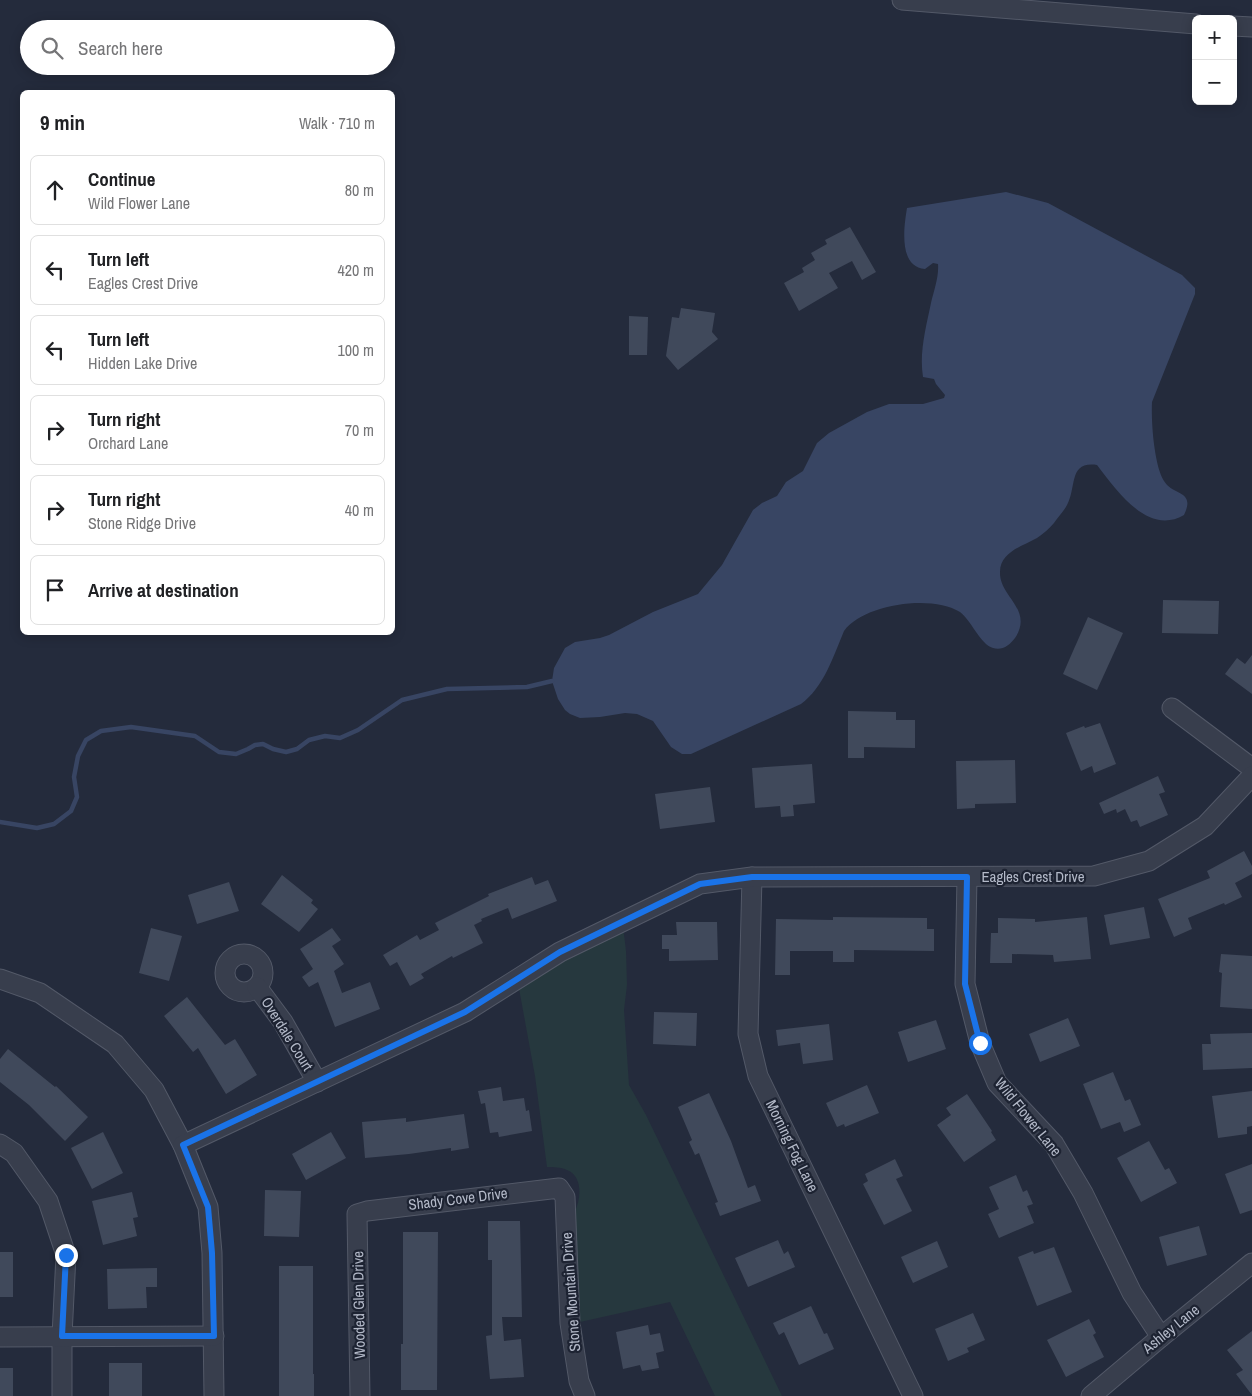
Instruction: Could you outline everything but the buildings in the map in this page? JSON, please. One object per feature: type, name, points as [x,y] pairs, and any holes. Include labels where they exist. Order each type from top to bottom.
[{"type":"street","points":[[902,0],[1192,24]]},
{"type":"street","points":[[1237,26],[1252,27]]},
{"type":"street","points":[[1172,708],[1252,768]]},
{"type":"street","name":"Eagles Crest Drive","points":[[183,1145],[465,1012],[560,952],[700,884],[752,877],[1094,876],[1149,861],[1205,826],[1252,776]]},
{"type":"street","name":"Morning Fog Lane","points":[[752,877],[748,1034],[758,1076],[913,1396]]},
{"type":"street","name":"Wild Flower Lane","points":[[967,877],[965,984],[980,1043],[997,1083],[1054,1144],[1083,1193],[1132,1293],[1161,1337]]},
{"type":"street","points":[[0,979],[40,993],[115,1044],[154,1090],[183,1145],[208,1207],[212,1253],[214,1396]]},
{"type":"street","name":"Overdale Court","points":[[257,987],[283,1022],[317,1082]]},
{"type":"street","points":[[0,1144],[14,1153],[48,1201],[66,1255],[62,1336],[62,1396]]},
{"type":"street","name":"Shady Cove Drive","points":[[357,1214],[376,1209],[559,1188]]},
{"type":"street","name":"Stone Mountain Drive","points":[[559,1188],[565,1197],[570,1323],[579,1381],[585,1396]]},
{"type":"street","name":"Wooded Glen Drive","points":[[357,1214],[360,1396]]},
{"type":"street","name":"Ashley Lane","points":[[1091,1396],[1252,1264]]},
{"type":"street","points":[[0,1336],[214,1336]]},
{"type":"shaded area","points":[[623,926],[627,985],[624,1010],[629,1085],[646,1115],[782,1396],[715,1396],[670,1302],[580,1322],[575,1211],[579,1200],[578,1182],[576,1177],[567,1170],[547,1167],[535,1076],[518,983]]},
{"type":"water","points":[[1006,192],[1048,203],[1182,275],[1195,288],[1195,294],[1152,402],[1153,431],[1158,465],[1168,486],[1185,497],[1187,507],[1184,515],[1171,520],[1158,520],[1146,515],[1134,508],[1124,498],[1097,465],[1081,467],[1077,471],[1067,505],[1054,523],[1037,538],[1013,550],[1001,565],[1001,581],[1021,619],[1020,628],[1015,638],[1008,645],[1000,649],[988,646],[960,612],[948,607],[916,603],[882,608],[866,614],[853,622],[844,631],[822,680],[801,704],[691,754],[682,754],[671,747],[653,721],[637,714],[625,713],[580,718],[565,710],[558,699],[552,681],[554,668],[565,648],[575,642],[609,635],[653,612],[698,594],[722,565],[753,510],[762,503],[777,496],[786,482],[803,471],[817,443],[829,433],[867,412],[889,404],[923,404],[944,398],[945,395],[934,379],[923,377],[922,368],[924,340],[937,279],[938,264],[933,263],[925,269],[916,267],[910,261],[904,235],[907,208]]},
{"type":"waterway","points":[[0,822],[37,828],[54,824],[71,811],[77,797],[74,777],[78,756],[86,740],[101,731],[131,727],[195,736],[219,752],[236,754],[255,745],[263,744],[286,752],[297,749],[309,740],[325,736],[340,738],[358,730],[402,700],[447,689],[527,687],[552,681]]},
{"type":"route","points":[[66,1255],[62,1336],[214,1336],[212,1253],[208,1207],[183,1145],[465,1012],[560,952],[700,884],[752,877],[967,877],[965,984],[980,1043]]}]
